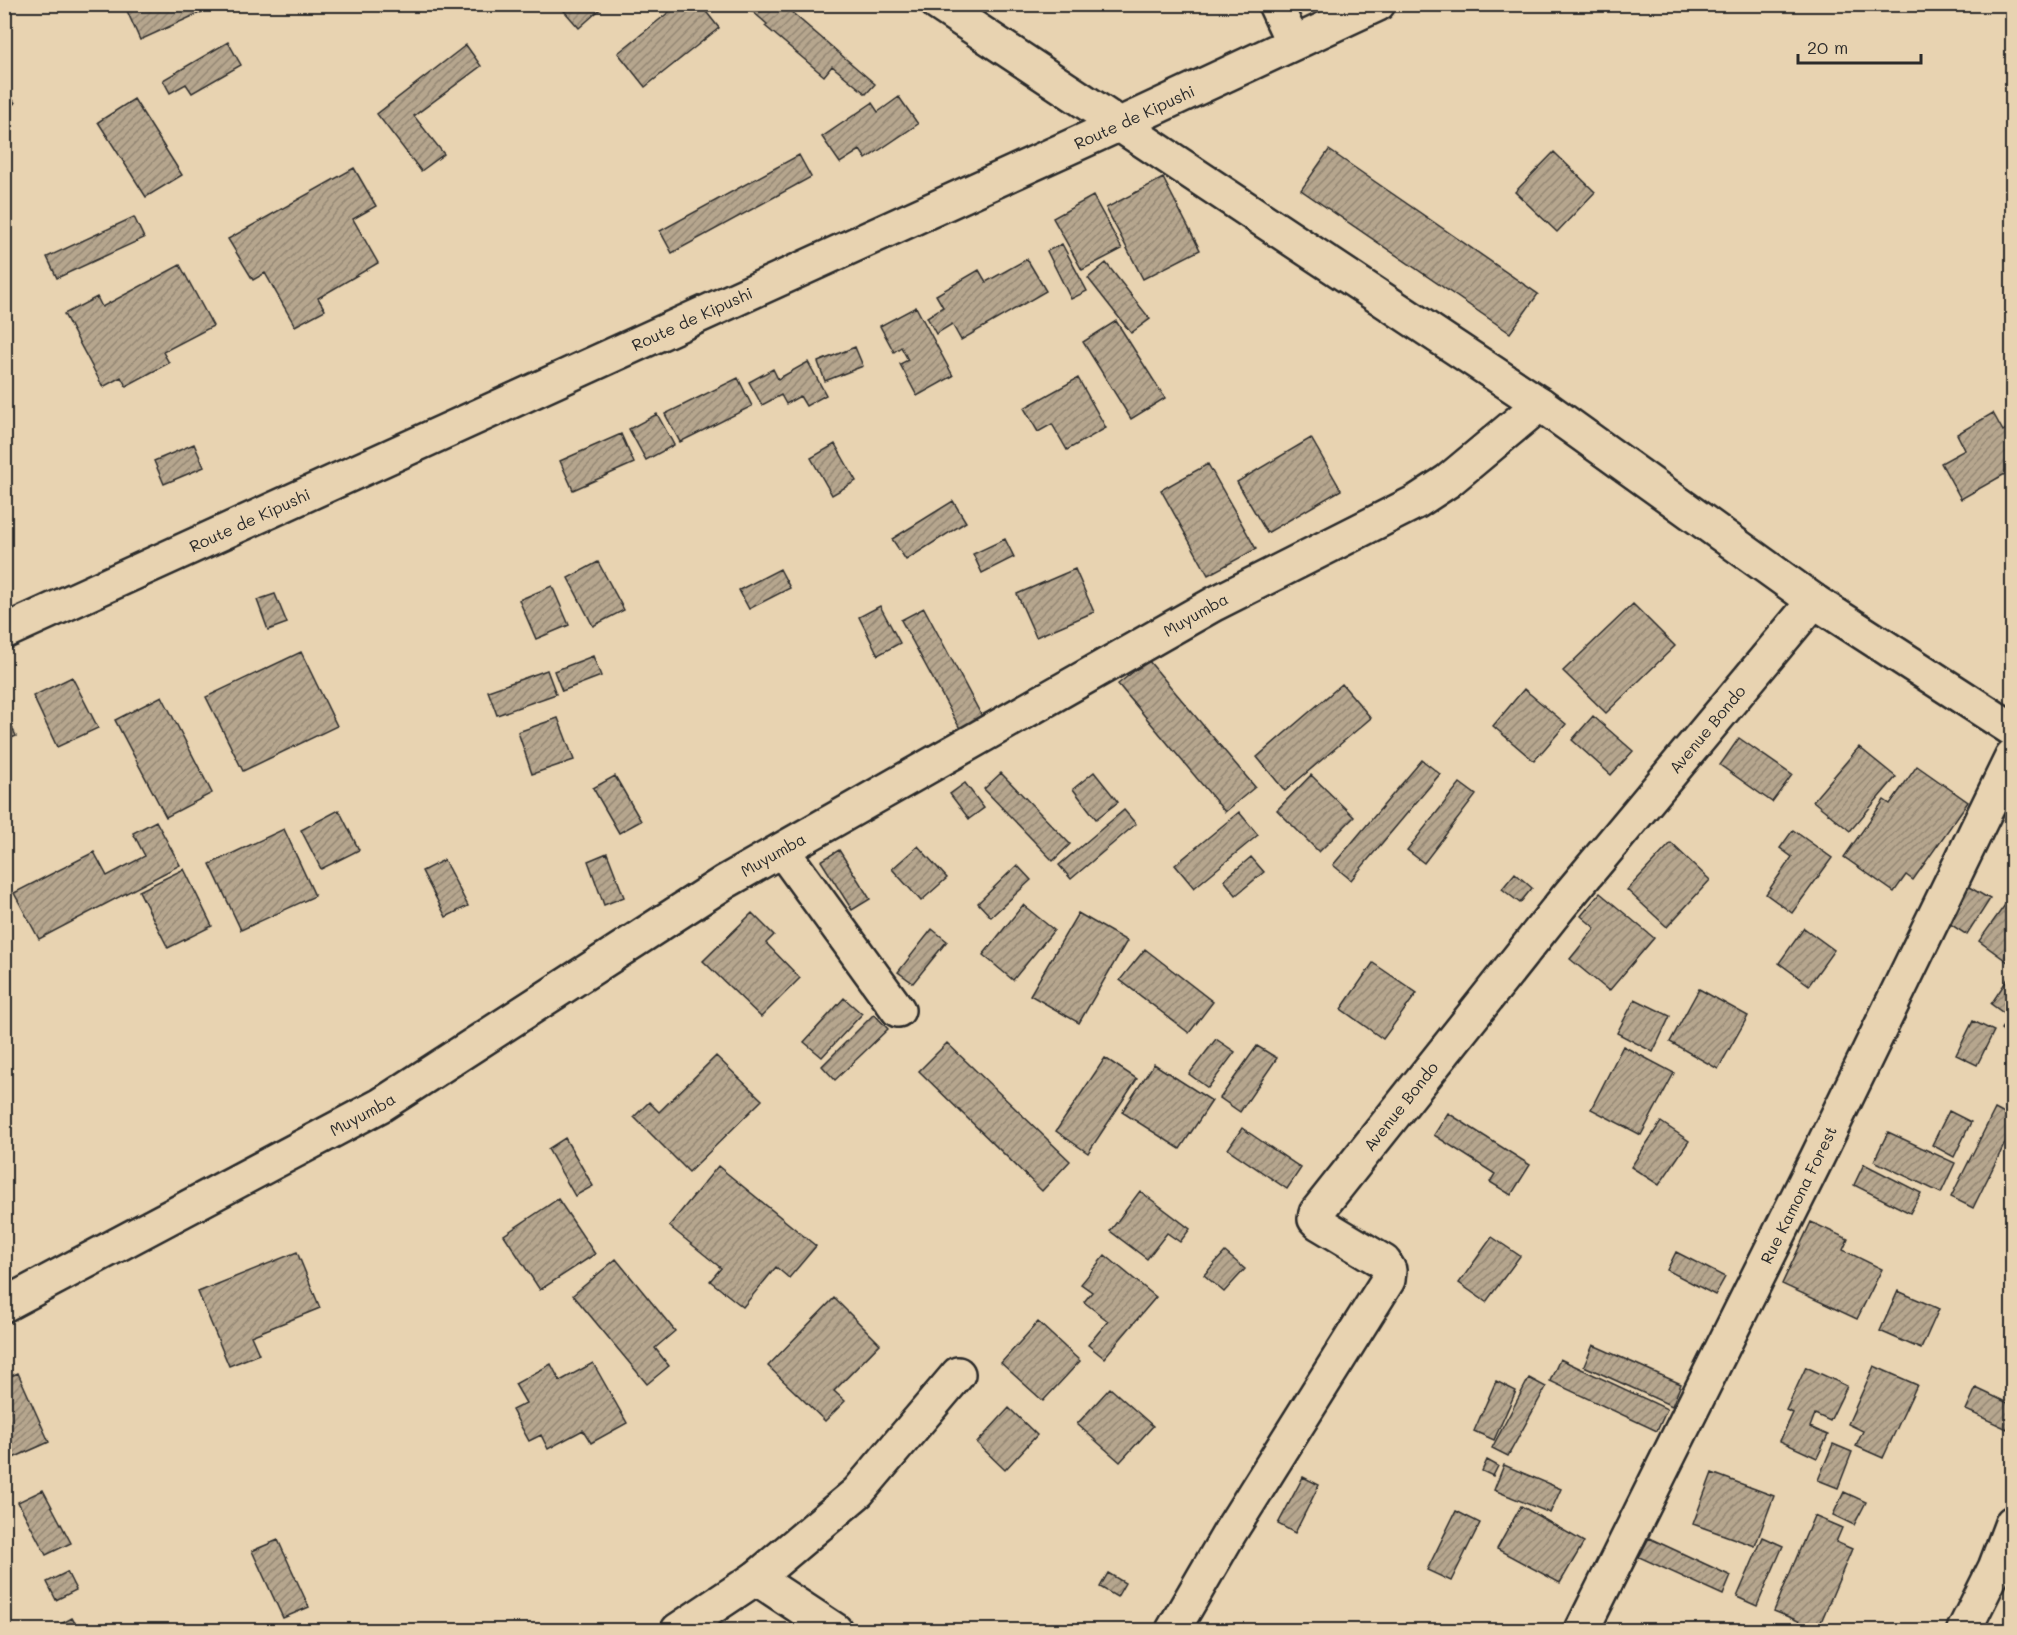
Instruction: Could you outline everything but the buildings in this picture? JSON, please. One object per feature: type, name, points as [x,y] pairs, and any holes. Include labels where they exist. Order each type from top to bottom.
[{"type":"street","points":[[938,4],[1540,404],[1814,601],[2013,729]]},
{"type":"street","points":[[1275,4],[1293,43]]},
{"type":"street","name":"Route de Kipushi","points":[[4,632],[1118,125],[1378,4]]},
{"type":"street","name":"Muyumba","points":[[4,1305],[381,1105],[725,882],[1214,604],[1416,502],[1448,481],[1540,404]]},
{"type":"street","name":"Avenue Bondo","points":[[1173,1630],[1230,1532],[1388,1280],[1389,1270],[1384,1263],[1319,1223],[1315,1219],[1316,1213],[1560,906],[1814,601]]},
{"type":"street","name":"Rue Kamona Forest","points":[[1582,1630],[1812,1169],[2013,757]]},
{"type":"street","points":[[782,850],[898,1010]]},
{"type":"street","points":[[678,1630],[756,1578],[858,1492],[958,1374]]},
{"type":"street","points":[[1964,1630],[1995,1568],[2013,1523]]},
{"type":"street","points":[[756,1578],[835,1630]]}]
